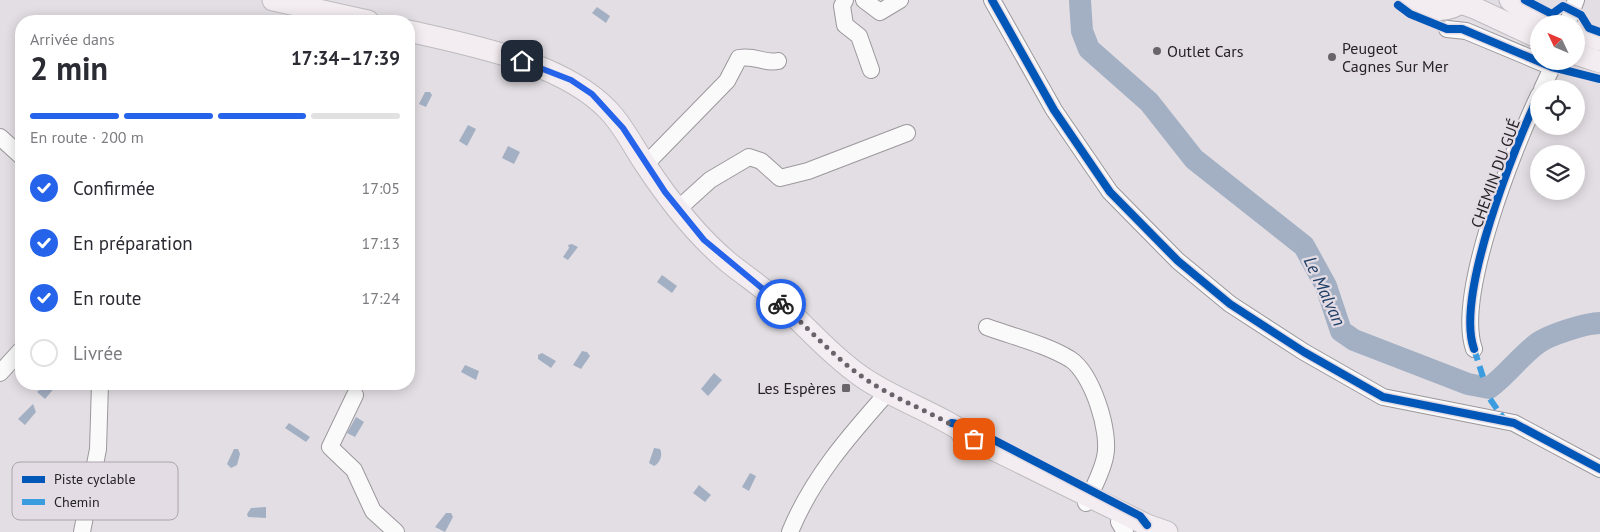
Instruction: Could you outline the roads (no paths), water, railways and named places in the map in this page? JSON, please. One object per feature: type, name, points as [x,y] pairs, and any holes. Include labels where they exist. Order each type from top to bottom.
[{"type":"main road","points":[[273,0],[311,15]]},
{"type":"main road","points":[[1408,0],[1421,8],[1435,10],[1448,9],[1463,2],[1530,34]]},
{"type":"main road","points":[[1510,0],[1534,15]]},
{"type":"main road","points":[[415,33],[522,61],[571,80],[592,94],[623,128],[645,165],[704,240],[789,310],[812,335],[885,396],[974,439],[1088,500],[1167,532]]},
{"type":"main road","points":[[1585,35],[1600,40]]},
{"type":"main road","points":[[1585,57],[1600,62]]},
{"type":"main road","points":[[1088,500],[1127,529]]},
{"type":"street","points":[[845,0],[842,6],[845,25],[858,36],[871,70]]},
{"type":"street","points":[[864,0],[880,12],[900,0]]},
{"type":"street","points":[[992,0],[1054,110],[1110,192],[1178,261],[1230,304],[1304,352],[1383,397],[1514,423],[1600,469]]},
{"type":"street","points":[[1570,15],[1576,0]]},
{"type":"street","points":[[1448,29],[1466,31],[1530,55]]},
{"type":"street","points":[[645,165],[728,81],[739,58],[751,56],[771,62],[778,61]]},
{"type":"street","name":"CHEMIN DU GUÉ","points":[[1474,350],[1469,327],[1480,261],[1493,213],[1530,118]]},
{"type":"street","points":[[678,209],[710,180],[749,157],[762,160],[780,178],[808,172],[907,133]]},
{"type":"street","points":[[0,137],[15,151]]},
{"type":"street","points":[[987,328],[1042,346],[1072,360],[1093,388],[1102,415],[1106,456],[1088,500]]},
{"type":"street","points":[[0,373],[15,357]]},
{"type":"street","points":[[95,462],[98,449],[100,390]]},
{"type":"street","points":[[355,395],[330,446],[354,470],[373,511],[396,532]]},
{"type":"street","points":[[790,532],[810,489],[832,456],[885,396]]},
{"type":"water","points":[[597,7],[610,16],[606,23],[592,13]]},
{"type":"water","points":[[425,92],[430,92],[432,95],[426,107],[419,104]]},
{"type":"water","points":[[468,125],[476,129],[467,146],[459,141]]},
{"type":"water","points":[[508,146],[520,152],[514,164],[502,158]]},
{"type":"water","points":[[572,244],[578,247],[568,260],[563,257],[569,248],[568,245]]},
{"type":"water","points":[[662,275],[677,286],[672,293],[657,282]]},
{"type":"water","points":[[582,351],[587,352],[590,356],[581,369],[573,365]]},
{"type":"water","points":[[542,353],[556,361],[551,368],[538,359],[538,355]]},
{"type":"water","points":[[465,365],[479,371],[476,380],[461,372]]},
{"type":"water","points":[[714,373],[722,380],[708,396],[701,389]]},
{"type":"water","points":[[40,390],[53,390],[45,399],[37,392]]},
{"type":"water","points":[[33,404],[36,412],[25,425],[18,419]]},
{"type":"water","points":[[356,417],[364,422],[355,437],[347,433]]},
{"type":"water","points":[[289,423],[310,437],[306,442],[285,428]]},
{"type":"water","points":[[654,448],[660,449],[661,456],[654,466],[649,463]]},
{"type":"water","points":[[234,449],[238,449],[240,454],[237,465],[231,468],[227,464]]},
{"type":"water","points":[[750,473],[756,476],[749,491],[742,487]]},
{"type":"water","points":[[699,485],[711,495],[705,502],[693,493]]},
{"type":"water","points":[[266,507],[266,518],[248,517],[247,514],[251,508]]},
{"type":"water","points":[[446,513],[451,513],[453,517],[445,532],[435,527]]},
{"type":"waterway","name":"Le Malvan","points":[[1080,1],[1082,31],[1089,49],[1149,102],[1194,159],[1304,246],[1326,286],[1341,331],[1354,340],[1468,384],[1489,388],[1531,348],[1543,340],[1577,327],[1600,323]]},
{"type":"place","name":"Outlet Cars","points":[[1157,51]]},
{"type":"place","name":"Peugeot Cagnes Sur Mer","points":[[1332,57]]},
{"type":"place","name":"Les Espères","points":[[846,388]]}]
